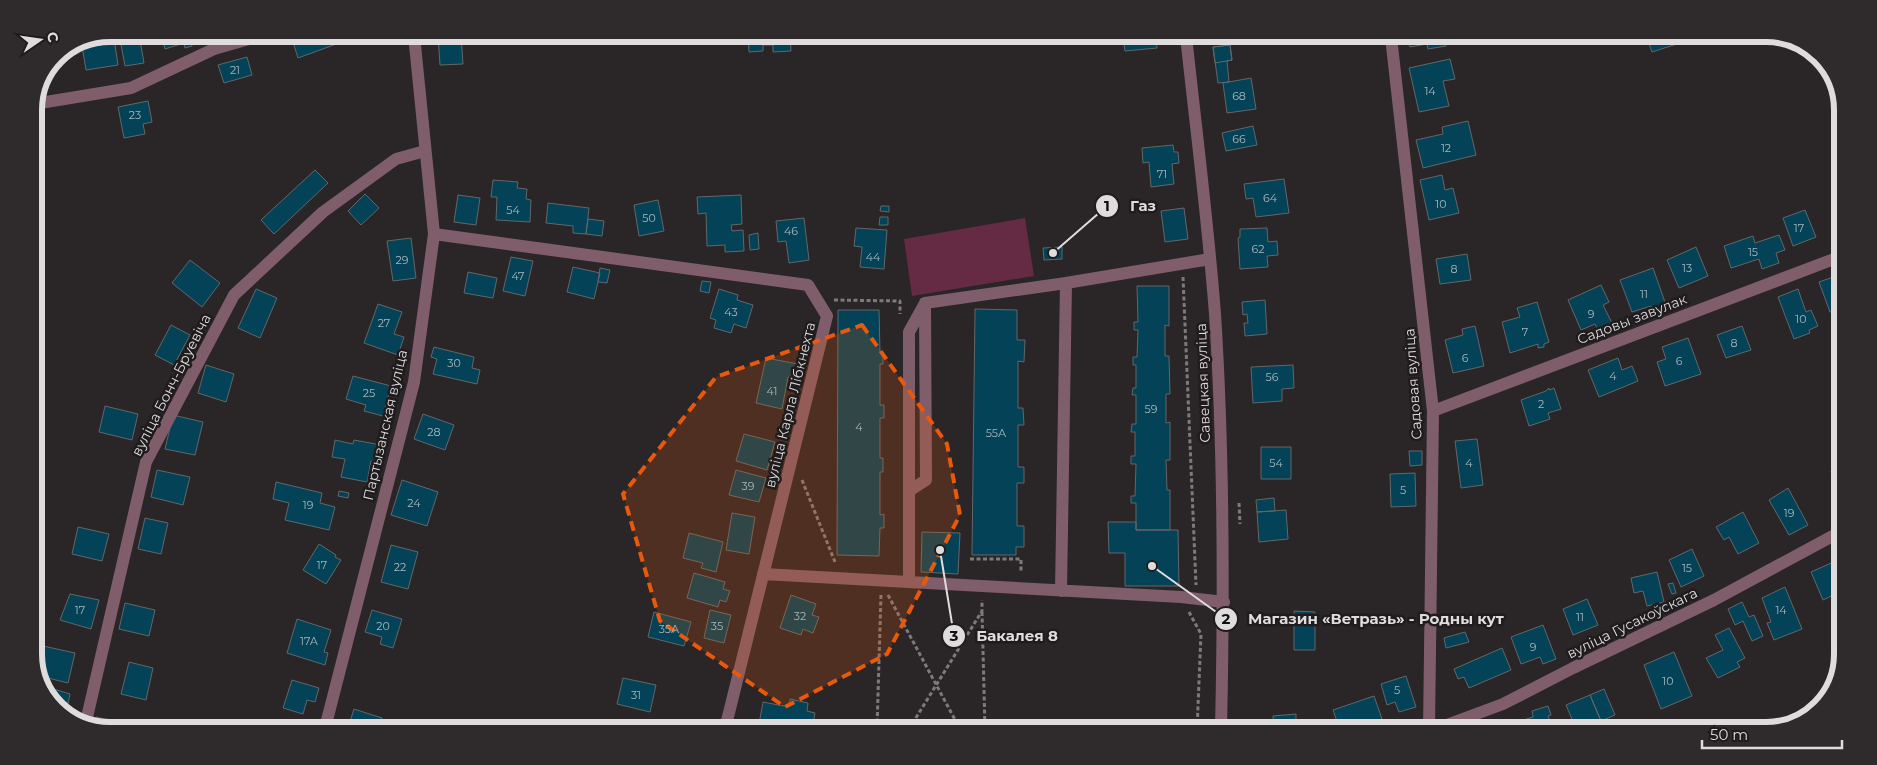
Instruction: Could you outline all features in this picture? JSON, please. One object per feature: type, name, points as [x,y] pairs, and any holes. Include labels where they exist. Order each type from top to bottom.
[{"type":"street","points":[[43,102],[131,88],[214,49],[238,42]]},
{"type":"street","name":"Партызанская вуліца","points":[[327,722],[414,382],[434,234],[415,42]]},
{"type":"street","name":"Савецкая вуліца","points":[[1187,42],[1210,259],[1220,403],[1224,602],[1221,722]]},
{"type":"street","name":"Садовая вуліца","points":[[1393,42],[1433,411],[1431,722]]},
{"type":"street","name":"вуліца Бонч-Бруевіча","points":[[87,718],[146,462],[234,295],[323,212],[396,158],[425,150]]},
{"type":"street","name":"вуліца Карла Лібкнехта","points":[[434,234],[808,285],[827,316],[727,722]]},
{"type":"street","points":[[909,582],[909,491],[926,480],[925,303],[1066,283],[1210,259]]},
{"type":"street","name":"Садовы завулак","points":[[1433,411],[1834,259]]},
{"type":"street","points":[[1061,591],[1066,283]]},
{"type":"street","name":"вуліца Гусакоўскага","points":[[1453,722],[1503,704],[1714,600],[1834,535]]},
{"type":"street","points":[[763,574],[1181,597],[1224,602]]},
{"type":"path","points":[[1183,264],[1196,585],[1181,597],[1201,634],[1197,722]]},
{"type":"path","points":[[817,300],[900,301]]},
{"type":"path","points":[[792,456],[836,566]]},
{"type":"path","points":[[970,559],[1021,559],[1022,588]]},
{"type":"path","points":[[881,581],[956,722]]},
{"type":"path","points":[[877,722],[881,581]]},
{"type":"path","points":[[983,587],[985,722]]},
{"type":"path","points":[[913,722],[982,611]]},
{"type":"highlighted area","points":[[862,325],[947,444],[960,515],[887,654],[785,707],[660,621],[623,494],[716,377]]},
{"type":"shaded area","points":[[1025,218],[1034,276],[912,296],[904,239]]},
{"type":"building","points":[[115,42],[118,65],[86,70],[82,49],[97,44]]},
{"type":"building","points":[[120,42],[140,42],[144,63],[125,66]]},
{"type":"building","points":[[163,42],[191,42],[192,46],[185,48],[184,43],[165,49]]},
{"type":"building","points":[[293,42],[342,42],[298,58]]},
{"type":"building","points":[[438,42],[461,42],[463,64],[440,65]]},
{"type":"building","points":[[748,42],[790,42],[791,51],[773,52],[773,45],[763,45],[763,51],[749,52]]},
{"type":"building","points":[[1124,42],[1156,42],[1157,48],[1125,51]]},
{"type":"building","points":[[1409,42],[1445,42],[1446,46],[1428,49],[1427,44],[1410,47]]},
{"type":"building","points":[[1648,42],[1680,42],[1680,43],[1652,52]]},
{"type":"building","points":[[1230,45],[1232,60],[1215,63],[1213,47]]},
{"type":"building","points":[[1230,45],[1232,60],[1227,61],[1229,82],[1218,83],[1213,47]]},
{"type":"building","points":[[247,57],[252,75],[224,83],[218,65]]},
{"type":"building","points":[[1450,59],[1455,79],[1443,81],[1449,106],[1419,112],[1409,68]]},
{"type":"building","points":[[1251,78],[1256,109],[1227,113],[1223,83]]},
{"type":"building","points":[[148,101],[152,122],[143,124],[145,134],[124,138],[118,107]]},
{"type":"building","points":[[1468,121],[1476,155],[1423,168],[1416,140],[1443,134],[1442,127]]},
{"type":"building","points":[[1253,126],[1257,145],[1226,151],[1222,133]]},
{"type":"building","points":[[1173,145],[1174,152],[1178,152],[1179,163],[1172,164],[1174,184],[1151,187],[1149,162],[1143,163],[1142,148]]},
{"type":"building","points":[[315,170],[328,183],[274,234],[261,220]]},
{"type":"building","points":[[1442,175],[1445,190],[1453,188],[1459,213],[1429,220],[1420,180]]},
{"type":"building","points":[[1284,179],[1289,213],[1256,217],[1253,198],[1246,199],[1244,184]]},
{"type":"building","points":[[493,180],[518,182],[517,188],[527,189],[526,199],[531,200],[530,222],[496,220],[497,197],[491,197]]},
{"type":"building","points":[[365,194],[379,208],[361,225],[348,211]]},
{"type":"building","points":[[458,195],[480,198],[476,225],[454,222]]},
{"type":"building","points":[[741,195],[742,224],[731,225],[732,231],[743,230],[744,251],[725,252],[725,245],[707,246],[706,213],[698,214],[697,197]]},
{"type":"building","points":[[658,200],[664,231],[639,236],[634,205]]},
{"type":"building","points":[[548,203],[589,208],[586,234],[573,233],[573,226],[546,223]]},
{"type":"building","points":[[881,206],[889,206],[889,212],[880,211]]},
{"type":"building","points":[[1184,208],[1188,239],[1165,242],[1161,211]]},
{"type":"building","points":[[1805,210],[1816,237],[1793,246],[1783,218]]},
{"type":"building","points":[[880,217],[888,217],[888,225],[879,225]]},
{"type":"building","points":[[804,218],[809,260],[789,263],[786,241],[778,242],[776,221]]},
{"type":"building","points":[[588,219],[604,221],[602,236],[586,234]]},
{"type":"building","points":[[856,228],[887,230],[884,269],[860,267],[862,247],[854,246]]},
{"type":"building","points":[[1267,228],[1268,242],[1277,241],[1278,255],[1267,256],[1268,267],[1240,269],[1238,238],[1240,237],[1240,229]]},
{"type":"building","points":[[758,233],[759,249],[750,250],[749,235]]},
{"type":"building","points":[[1779,235],[1785,250],[1776,253],[1779,263],[1762,269],[1759,259],[1731,268],[1724,246],[1753,236],[1755,243]]},
{"type":"building","points":[[411,238],[416,278],[393,281],[387,241]]},
{"type":"building","points":[[1062,247],[1062,259],[1044,260],[1043,248]]},
{"type":"building","points":[[1696,247],[1708,276],[1679,288],[1667,260]]},
{"type":"building","points":[[1467,254],[1471,280],[1440,284],[1436,259]]},
{"type":"building","points":[[511,257],[533,261],[525,296],[503,291]]},
{"type":"building","points":[[190,260],[220,283],[202,307],[172,283]]},
{"type":"building","points":[[573,267],[600,273],[594,299],[567,292]]},
{"type":"building","points":[[600,268],[610,270],[607,283],[598,282]]},
{"type":"building","points":[[1653,268],[1667,308],[1654,313],[1651,306],[1632,312],[1620,280]]},
{"type":"building","points":[[468,272],[497,278],[493,298],[464,293]]},
{"type":"building","points":[[1834,277],[1834,311],[1830,312],[1819,282]]},
{"type":"building","points":[[702,281],[711,282],[709,293],[700,291]]},
{"type":"building","points":[[1601,285],[1609,302],[1603,305],[1612,323],[1598,330],[1595,324],[1581,330],[1568,300]]},
{"type":"building","points":[[1137,286],[1169,286],[1169,326],[1165,325],[1165,356],[1169,356],[1170,394],[1166,394],[1166,423],[1170,422],[1170,460],[1166,460],[1167,490],[1170,490],[1170,530],[1136,530],[1136,503],[1131,503],[1131,496],[1135,496],[1136,464],[1131,464],[1131,456],[1135,456],[1135,432],[1131,432],[1132,424],[1136,424],[1136,395],[1132,395],[1133,388],[1136,388],[1136,365],[1133,365],[1133,357],[1137,357],[1138,330],[1134,330],[1134,322],[1138,322]]},
{"type":"building","points":[[256,289],[277,298],[260,338],[238,328]]},
{"type":"building","points":[[719,289],[738,295],[737,300],[753,305],[746,328],[734,324],[731,333],[714,328],[716,320],[710,318]]},
{"type":"building","points":[[1798,289],[1806,312],[1811,310],[1818,326],[1809,330],[1810,333],[1794,339],[1778,297]]},
{"type":"building","points":[[1265,300],[1267,334],[1245,336],[1244,323],[1248,323],[1247,314],[1243,315],[1242,302]]},
{"type":"building","points":[[1537,302],[1549,342],[1544,344],[1544,347],[1538,348],[1538,344],[1510,353],[1502,322],[1520,317],[1517,308]]},
{"type":"building","points":[[378,304],[402,312],[394,334],[404,337],[398,355],[364,343]]},
{"type":"building","points":[[975,309],[1017,310],[1017,340],[1025,340],[1024,362],[1018,361],[1018,408],[1023,408],[1024,425],[1018,425],[1018,467],[1024,467],[1024,483],[1017,483],[1017,526],[1024,526],[1024,547],[1016,547],[1016,555],[972,555]]},
{"type":"building","points":[[838,310],[879,310],[880,352],[883,353],[883,364],[880,364],[880,405],[884,405],[884,418],[880,418],[880,458],[883,458],[883,472],[880,472],[880,515],[884,514],[884,528],[880,528],[879,556],[837,555]]},
{"type":"building","points":[[171,325],[190,335],[174,365],[155,355]]},
{"type":"building","points":[[1475,326],[1484,366],[1453,373],[1445,340],[1463,335],[1462,329]]},
{"type":"building","points":[[1742,326],[1751,350],[1726,358],[1717,335]]},
{"type":"building","points":[[1688,338],[1701,374],[1665,386],[1657,362],[1666,359],[1662,347]]},
{"type":"building","points":[[434,347],[474,357],[472,368],[480,370],[477,384],[433,374],[437,359],[431,357]]},
{"type":"building","points":[[766,358],[798,364],[795,379],[788,377],[782,409],[756,403]]},
{"type":"building","points":[[1618,358],[1622,370],[1632,366],[1638,381],[1599,397],[1588,370]]},
{"type":"building","points":[[206,365],[234,374],[226,402],[198,393]]},
{"type":"building","points":[[1293,365],[1294,388],[1282,389],[1282,401],[1253,403],[1251,367]]},
{"type":"building","points":[[353,376],[391,386],[383,416],[364,411],[366,405],[346,399]]},
{"type":"building","points":[[1549,388],[1549,390],[1554,388],[1561,409],[1548,413],[1550,419],[1529,426],[1521,400],[1546,391]]},
{"type":"building","points":[[105,406],[138,414],[132,440],[99,432]]},
{"type":"building","points":[[423,414],[454,425],[445,450],[414,439]]},
{"type":"building","points":[[173,415],[203,422],[195,455],[165,449]]},
{"type":"building","points":[[744,434],[775,442],[767,470],[736,461]]},
{"type":"building","points":[[1477,439],[1483,485],[1461,488],[1455,441]]},
{"type":"building","points":[[335,440],[353,444],[354,440],[381,445],[377,463],[371,461],[367,482],[341,477],[345,459],[332,457]]},
{"type":"building","points":[[1261,447],[1291,447],[1291,479],[1261,479]]},
{"type":"building","points":[[1409,451],[1422,451],[1422,465],[1410,466]]},
{"type":"building","points":[[157,470],[190,477],[183,505],[151,497]]},
{"type":"building","points":[[736,470],[766,478],[759,502],[729,495]]},
{"type":"building","points":[[1834,470],[1834,484],[1831,471]]},
{"type":"building","points":[[1415,473],[1416,506],[1391,507],[1390,474]]},
{"type":"building","points":[[402,480],[438,492],[427,526],[391,515]]},
{"type":"building","points":[[276,482],[322,493],[320,503],[335,507],[329,530],[285,520],[289,503],[273,499]]},
{"type":"building","points":[[1788,488],[1808,525],[1789,535],[1769,500]]},
{"type":"building","points":[[339,491],[349,493],[348,498],[338,496]]},
{"type":"building","points":[[1274,498],[1275,511],[1257,512],[1256,500]]},
{"type":"building","points":[[1286,510],[1288,539],[1259,542],[1257,512]]},
{"type":"building","points":[[1743,512],[1759,543],[1738,554],[1729,537],[1724,540],[1716,527]]},
{"type":"building","points":[[732,513],[755,517],[749,554],[726,550]]},
{"type":"building","points":[[145,518],[168,523],[161,554],[138,549]]},
{"type":"building","points":[[1108,522],[1136,522],[1136,530],[1178,530],[1179,586],[1125,586],[1125,553],[1109,553]]},
{"type":"building","points":[[78,527],[109,534],[102,561],[72,554]]},
{"type":"building","points":[[922,532],[960,533],[958,574],[921,572]]},
{"type":"building","points":[[689,533],[723,542],[716,572],[701,568],[703,563],[683,558]]},
{"type":"building","points":[[319,544],[341,560],[326,584],[303,570]]},
{"type":"building","points":[[391,545],[418,552],[408,589],[381,582]]},
{"type":"building","points":[[1692,549],[1704,576],[1681,587],[1669,560]]},
{"type":"building","points":[[1834,562],[1834,595],[1823,600],[1811,572]]},
{"type":"building","points":[[1657,572],[1664,602],[1647,606],[1643,591],[1634,593],[1631,578]]},
{"type":"building","points":[[694,573],[725,582],[723,589],[730,591],[726,602],[720,600],[718,607],[687,598]]},
{"type":"building","points":[[1673,583],[1676,593],[1672,594],[1668,584]]},
{"type":"building","points":[[1785,587],[1802,629],[1774,640],[1767,623],[1771,622],[1762,598]]},
{"type":"building","points":[[70,594],[99,600],[91,629],[60,620]]},
{"type":"building","points":[[791,595],[816,604],[812,615],[819,617],[813,633],[803,629],[801,635],[780,628]]},
{"type":"building","points":[[1587,599],[1598,625],[1573,635],[1563,609]]},
{"type":"building","points":[[1742,602],[1749,617],[1754,615],[1763,636],[1752,641],[1743,621],[1735,625],[1728,609]]},
{"type":"building","points":[[125,603],[155,610],[149,636],[119,629]]},
{"type":"building","points":[[372,610],[402,619],[393,648],[380,644],[382,637],[365,632]]},
{"type":"building","points":[[710,610],[731,615],[724,643],[704,638]]},
{"type":"building","points":[[1294,611],[1315,612],[1315,650],[1294,650]]},
{"type":"building","points":[[654,612],[691,622],[684,646],[648,637]]},
{"type":"building","points":[[297,619],[331,630],[324,652],[328,653],[325,665],[287,653]]},
{"type":"building","points":[[1543,625],[1556,659],[1543,664],[1540,657],[1521,664],[1511,637]]},
{"type":"building","points":[[1729,628],[1745,658],[1737,662],[1740,667],[1718,678],[1706,658],[1723,650],[1715,635]]},
{"type":"building","points":[[1465,632],[1469,642],[1446,648],[1444,638]]},
{"type":"building","points":[[43,646],[75,653],[68,683],[47,678],[43,659]]},
{"type":"building","points":[[1502,648],[1511,670],[1469,688],[1464,677],[1458,679],[1454,669]]},
{"type":"building","points":[[1674,652],[1692,696],[1661,709],[1644,665]]},
{"type":"building","points":[[129,662],[153,668],[146,700],[121,694]]},
{"type":"building","points":[[1406,676],[1416,707],[1399,712],[1395,702],[1387,705],[1381,684]]},
{"type":"building","points":[[623,678],[656,685],[650,712],[617,704]]},
{"type":"building","points":[[292,680],[319,688],[315,702],[307,700],[303,714],[283,708]]},
{"type":"building","points":[[52,688],[70,694],[67,707],[62,703]]},
{"type":"building","points":[[1604,689],[1615,715],[1601,721],[1590,695]]},
{"type":"building","points":[[1590,695],[1601,721],[1573,722],[1566,705]]},
{"type":"building","points":[[1374,696],[1382,719],[1373,722],[1337,722],[1333,710]]},
{"type":"building","points":[[790,699],[808,703],[807,711],[815,713],[813,722],[759,722],[763,702],[789,707]]},
{"type":"building","points":[[1548,706],[1551,715],[1548,716],[1550,722],[1517,722],[1533,717],[1532,711]]},
{"type":"building","points":[[354,709],[382,718],[381,722],[350,722]]},
{"type":"building","points":[[1296,714],[1296,722],[1273,722],[1273,716]]},
{"type":"building","points":[[96,717],[118,722],[102,722],[95,720]]},
{"type":"building","points":[[1382,719],[1384,722],[1372,722]]},
{"type":"place","name":"Газ","points":[[1053,253]]},
{"type":"place","name":"Бакалея 8","points":[[940,550]]},
{"type":"place","name":"Магазин «Ветразь» - Родны кут","points":[[1152,566]]}]
